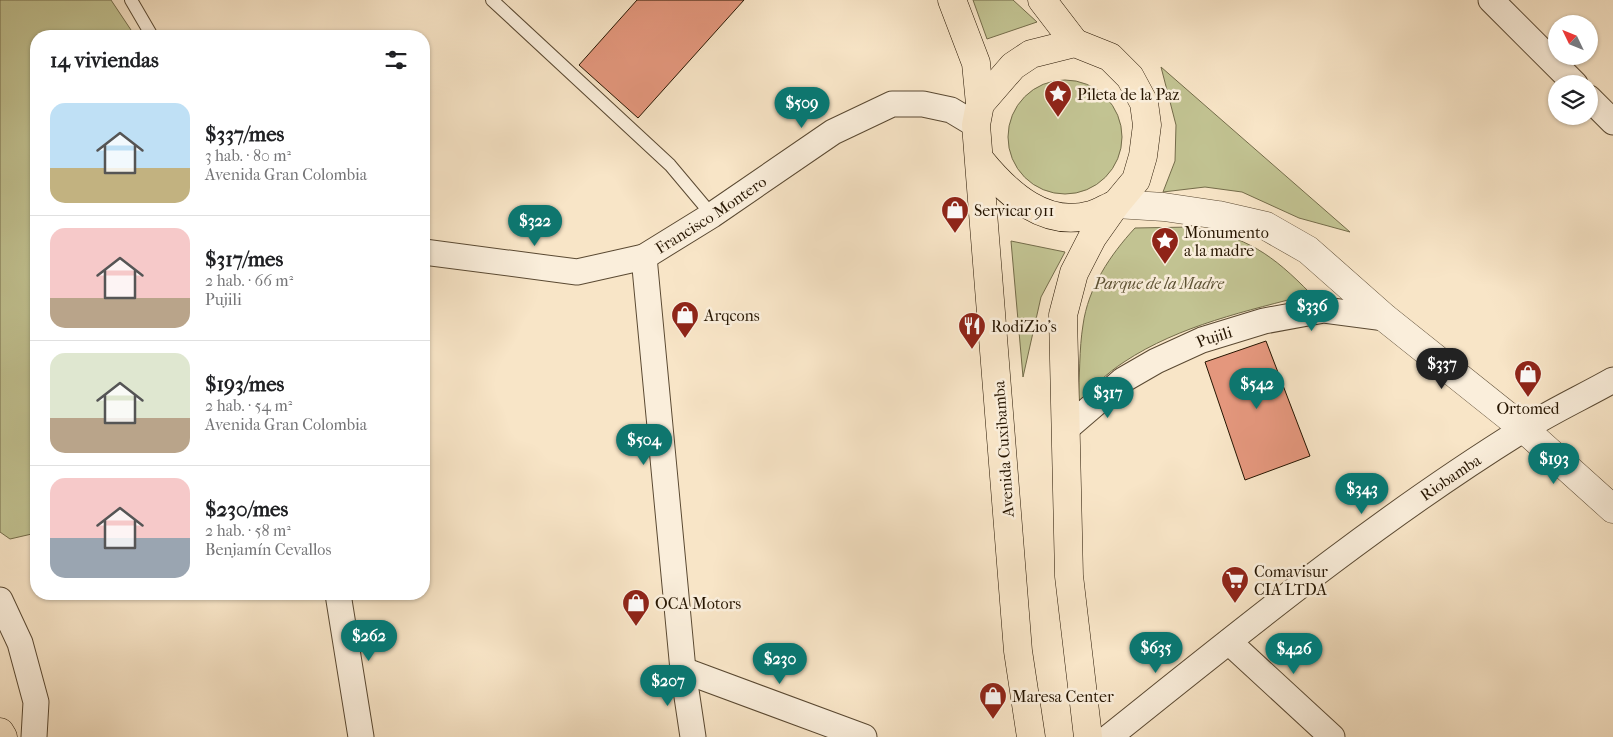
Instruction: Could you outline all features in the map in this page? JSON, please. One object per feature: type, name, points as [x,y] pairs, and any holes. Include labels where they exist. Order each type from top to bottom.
[{"type":"main road","points":[[952,0],[976,63],[980,161],[1010,193],[1030,207],[1054,217],[1090,215],[1116,204]]},
{"type":"main road","points":[[1042,0],[1075,43],[1110,58],[1130,77],[1144,103],[1147,125],[1143,156],[1136,180],[1092,238],[1074,273],[1063,315],[1069,576],[1088,737]]},
{"type":"main road","points":[[978,115],[1013,66],[1031,54],[1075,43]]},
{"type":"main road","name":"Avenida Cuxibamba","points":[[980,161],[1018,651],[1032,737]]},
{"type":"main road","points":[[0,732],[3,737]]},
{"type":"street","points":[[1491,0],[1566,75]]},
{"type":"street","name":"Francisco Montero","points":[[430,253],[577,272],[644,257],[712,214],[832,132],[892,104],[923,104],[978,115]]},
{"type":"street","points":[[1598,107],[1613,122]]},
{"type":"street","points":[[1116,204],[1164,207],[1218,215],[1266,226],[1308,250],[1385,318],[1524,429],[1613,509]]},
{"type":"street","points":[[644,257],[683,670],[693,737]]},
{"type":"street","name":"Pujili","points":[[1067,428],[1123,380],[1156,361],[1202,340],[1264,321],[1324,310],[1385,318]]},
{"type":"street","name":"Riobamba","points":[[1109,737],[1229,642],[1403,510],[1524,429],[1613,380]]},
{"type":"street","points":[[0,600],[20,643],[36,702],[34,737]]},
{"type":"street","points":[[339,600],[361,737]]},
{"type":"street","points":[[1229,642],[1332,737]]},
{"type":"street","points":[[683,670],[864,737]]},
{"type":"lane","points":[[131,0],[148,30]]},
{"type":"lane","points":[[492,0],[670,165],[712,214]]},
{"type":"green space","points":[[0,0],[111,0],[131,30],[30,30],[30,534],[10,539],[0,532]]},
{"type":"green space","points":[[973,0],[1013,0],[1037,22],[987,39]]},
{"type":"green space","points":[[1161,67],[1350,232],[1299,218],[1242,192],[1205,187],[1163,192],[1175,161],[1176,125]]},
{"type":"green space","points":[[1065,80],[1087,85],[1105,97],[1117,115],[1122,137],[1117,159],[1105,177],[1087,189],[1065,194],[1043,189],[1025,177],[1013,159],[1008,137],[1013,115],[1025,97],[1043,85]]},
{"type":"green space","name":"Parque de la Madre","points":[[1192,227],[1228,236],[1258,249],[1284,268],[1311,294],[1238,313],[1168,338],[1145,349],[1118,366],[1078,402],[1081,344],[1086,311],[1095,285],[1109,261],[1135,228]]},
{"type":"green space","points":[[1011,241],[1065,252],[1041,297],[1023,377]]},
{"type":"building","points":[[637,0],[744,0],[638,118],[579,65]]},
{"type":"building","points":[[1266,341],[1310,456],[1245,480],[1205,362]]},
{"type":"place","name":"Pileta de la Paz","points":[[1058,118]]},
{"type":"place","name":"Servicar 911","points":[[955,234]]},
{"type":"place","name":"Monumento a la madre","points":[[1165,265]]},
{"type":"place","name":"Arqcons","points":[[685,339]]},
{"type":"place","name":"RodiZio's","points":[[972,350]]},
{"type":"place","name":"Ortomed","points":[[1528,398]]},
{"type":"place","name":"Comavisur CIA LTDA","points":[[1235,604]]},
{"type":"place","name":"OCA Motors","points":[[636,627]]},
{"type":"place","name":"Maresa Center","points":[[993,720]]}]
